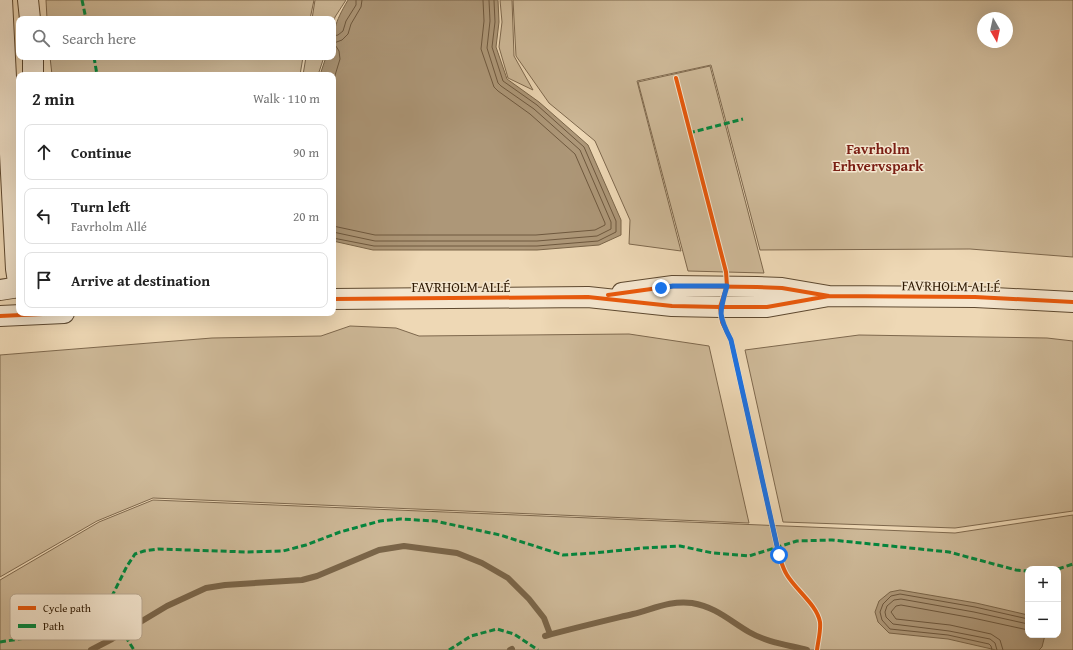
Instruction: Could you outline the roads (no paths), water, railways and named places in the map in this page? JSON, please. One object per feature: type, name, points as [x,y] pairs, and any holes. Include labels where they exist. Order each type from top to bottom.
[{"type":"street","points":[[2,0],[16,269]]},
{"type":"street","points":[[28,0],[30,16]]},
{"type":"street","points":[[33,60],[33,72]]},
{"type":"street","name":"FAVRHOLM ALLÉ","points":[[336,299],[588,297],[673,286],[782,288],[829,296],[975,297],[1073,302]]},
{"type":"street","points":[[0,290],[16,287]]},
{"type":"street","points":[[0,316],[16,315]]},
{"type":"water","points":[[348,0],[498,0],[499,22],[496,47],[507,79],[539,102],[588,145],[621,220],[621,235],[599,245],[537,250],[373,250],[336,242],[336,72],[321,72],[325,60],[336,60],[336,24]]},
{"type":"water","points":[[900,590],[976,603],[1025,614],[1025,638],[1044,638],[1042,647],[1039,650],[996,650],[948,639],[889,633],[878,622],[875,612],[879,601],[890,592]]},
{"type":"waterway","points":[[142,621],[167,606],[206,588],[225,585],[302,580],[317,576],[379,550],[404,546],[457,553],[482,563],[508,578],[529,599],[544,618],[550,634]]},
{"type":"waterway","points":[[545,636],[662,606],[684,602],[701,605],[716,611],[749,632],[763,638],[807,650]]},
{"type":"waterway","points":[[91,650],[110,640]]},
{"type":"district","name":"Favrholm Erhvervspark","points":[[878,158]]}]
